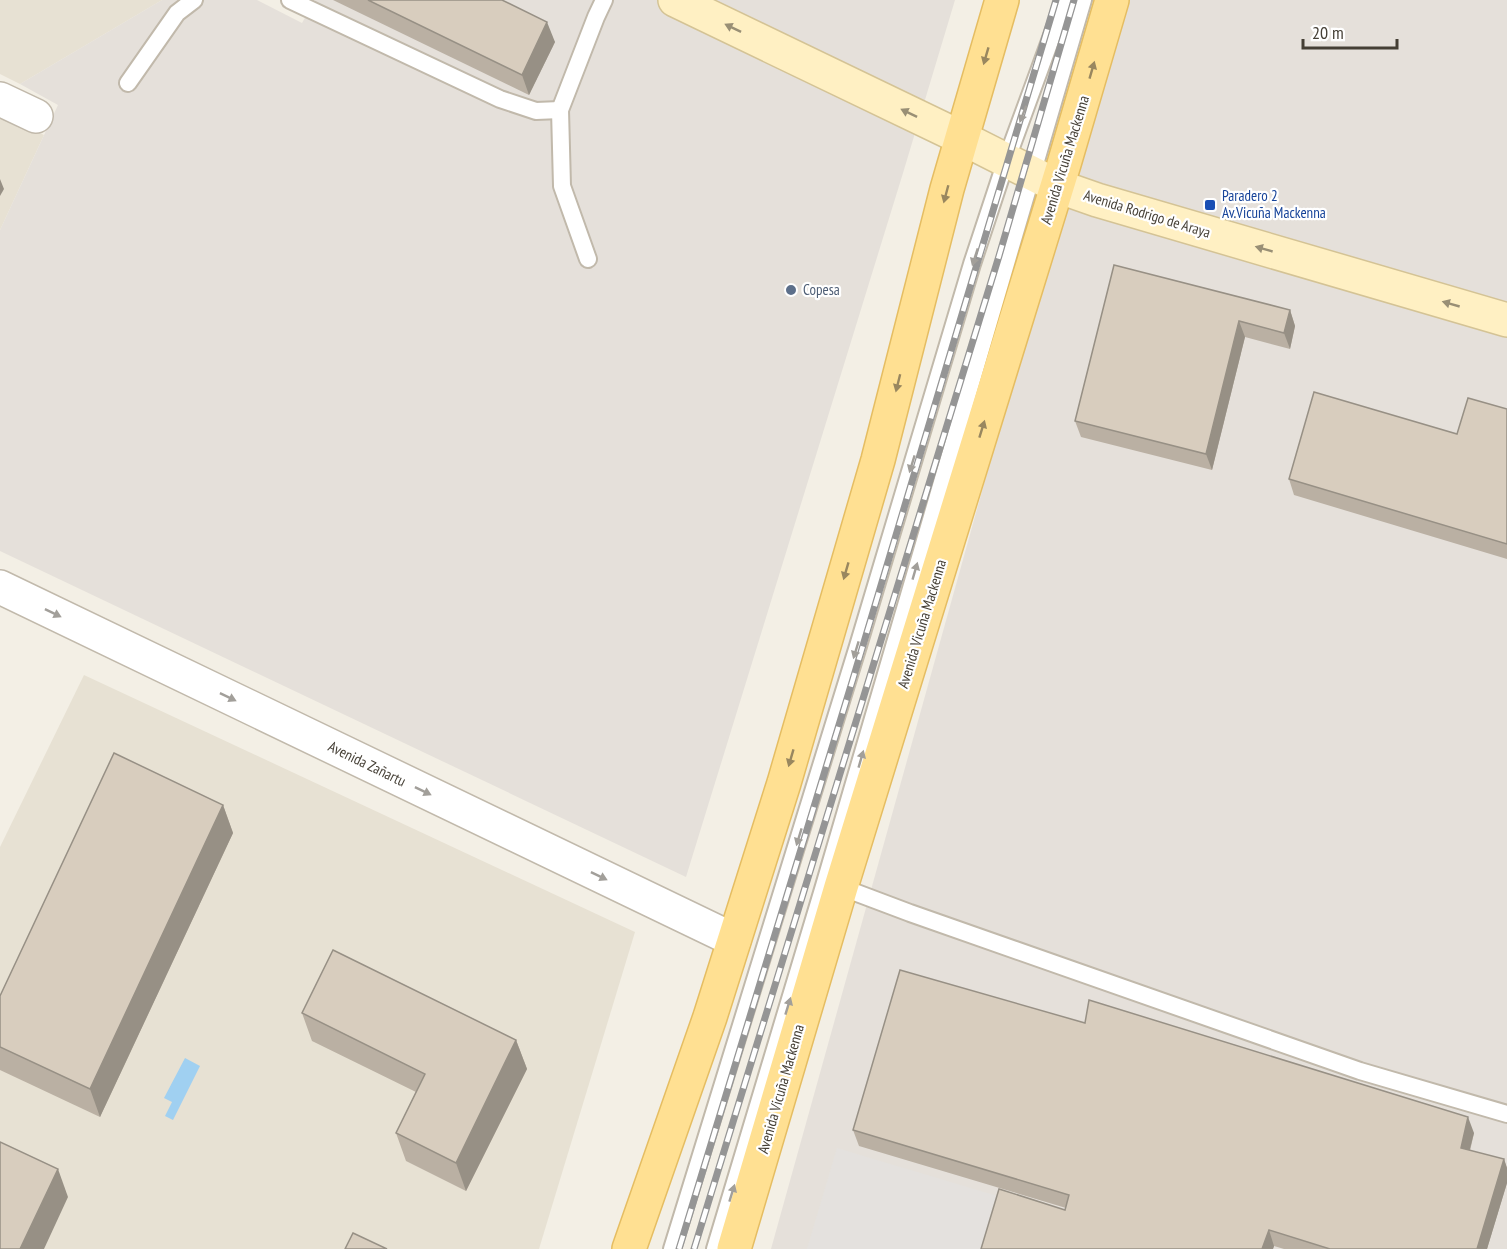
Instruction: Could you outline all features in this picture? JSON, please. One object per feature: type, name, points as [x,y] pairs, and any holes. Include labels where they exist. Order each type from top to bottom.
[{"type":"main road","name":"Avenida Rodrigo de Araya","points":[[675,0],[1032,174],[1109,203],[1507,320]]},
{"type":"main road","points":[[629,1249],[682,1099],[787,771],[879,460],[930,255],[1002,0]]},
{"type":"main road","name":"Avenida Vicuña Mackenna","points":[[734,1249],[841,887],[1032,174],[1112,0]]},
{"type":"street","points":[[0,99],[36,116]]},
{"type":"street","name":"Avenida Zañartu","points":[[0,587],[734,940]]},
{"type":"lane","points":[[128,83],[177,13],[194,0]]},
{"type":"lane","points":[[290,0],[500,99],[536,111],[560,110]]},
{"type":"lane","points":[[588,259],[562,186],[560,110],[604,0]]},
{"type":"lane","points":[[672,1249],[858,646],[966,286],[1032,174],[1065,0]]},
{"type":"lane","points":[[715,1249],[824,886],[1083,0]]},
{"type":"lane","points":[[841,887],[1360,1071],[1507,1114]]},
{"type":"shaded area","points":[[0,0],[162,0],[20,84],[0,74]]},
{"type":"shaded area","points":[[162,0],[257,0],[302,23],[315,0],[955,0],[686,877],[0,551],[0,230],[58,105],[20,84]]},
{"type":"shaded area","points":[[1124,0],[1507,0],[1507,1249],[771,1249],[1069,179]]},
{"type":"shaded area","points":[[0,114],[44,135],[0,230]]},
{"type":"shaded area","points":[[84,675],[635,932],[539,1249],[0,1249],[0,847]]},
{"type":"shaded area","points":[[837,1148],[1004,1198],[989,1249],[807,1249]]},
{"type":"water","points":[[185,1058],[200,1066],[173,1120],[165,1116],[172,1102],[164,1098]]},
{"type":"building","points":[[368,0],[502,0],[547,22],[522,75]]},
{"type":"building","points":[[1114,265],[1290,310],[1284,333],[1239,321],[1206,454],[1075,421]]},
{"type":"building","points":[[1314,392],[1457,434],[1468,398],[1507,409],[1507,544],[1289,479]]},
{"type":"building","points":[[114,753],[223,805],[90,1089],[0,1047],[0,996]]},
{"type":"building","points":[[333,950],[516,1040],[456,1163],[396,1133],[425,1074],[302,1013]]},
{"type":"building","points":[[900,970],[1085,1023],[1089,1000],[1468,1117],[1461,1148],[1504,1159],[1477,1249],[1330,1249],[1269,1230],[1262,1249],[981,1249],[999,1189],[1065,1210],[1069,1195],[853,1130]]},
{"type":"building","points":[[0,1142],[58,1169],[20,1249],[0,1249]]},
{"type":"building","points":[[353,1233],[387,1249],[345,1249]]},
{"type":"railway","points":[[679,1249],[853,679],[1056,0]]},
{"type":"railway","points":[[694,1249],[999,256],[1074,0]]},
{"type":"place","name":"Paradero 2 Av.Vicuña Mackenna","points":[[1210,205]]},
{"type":"place","name":"Copesa","points":[[791,290]]}]
